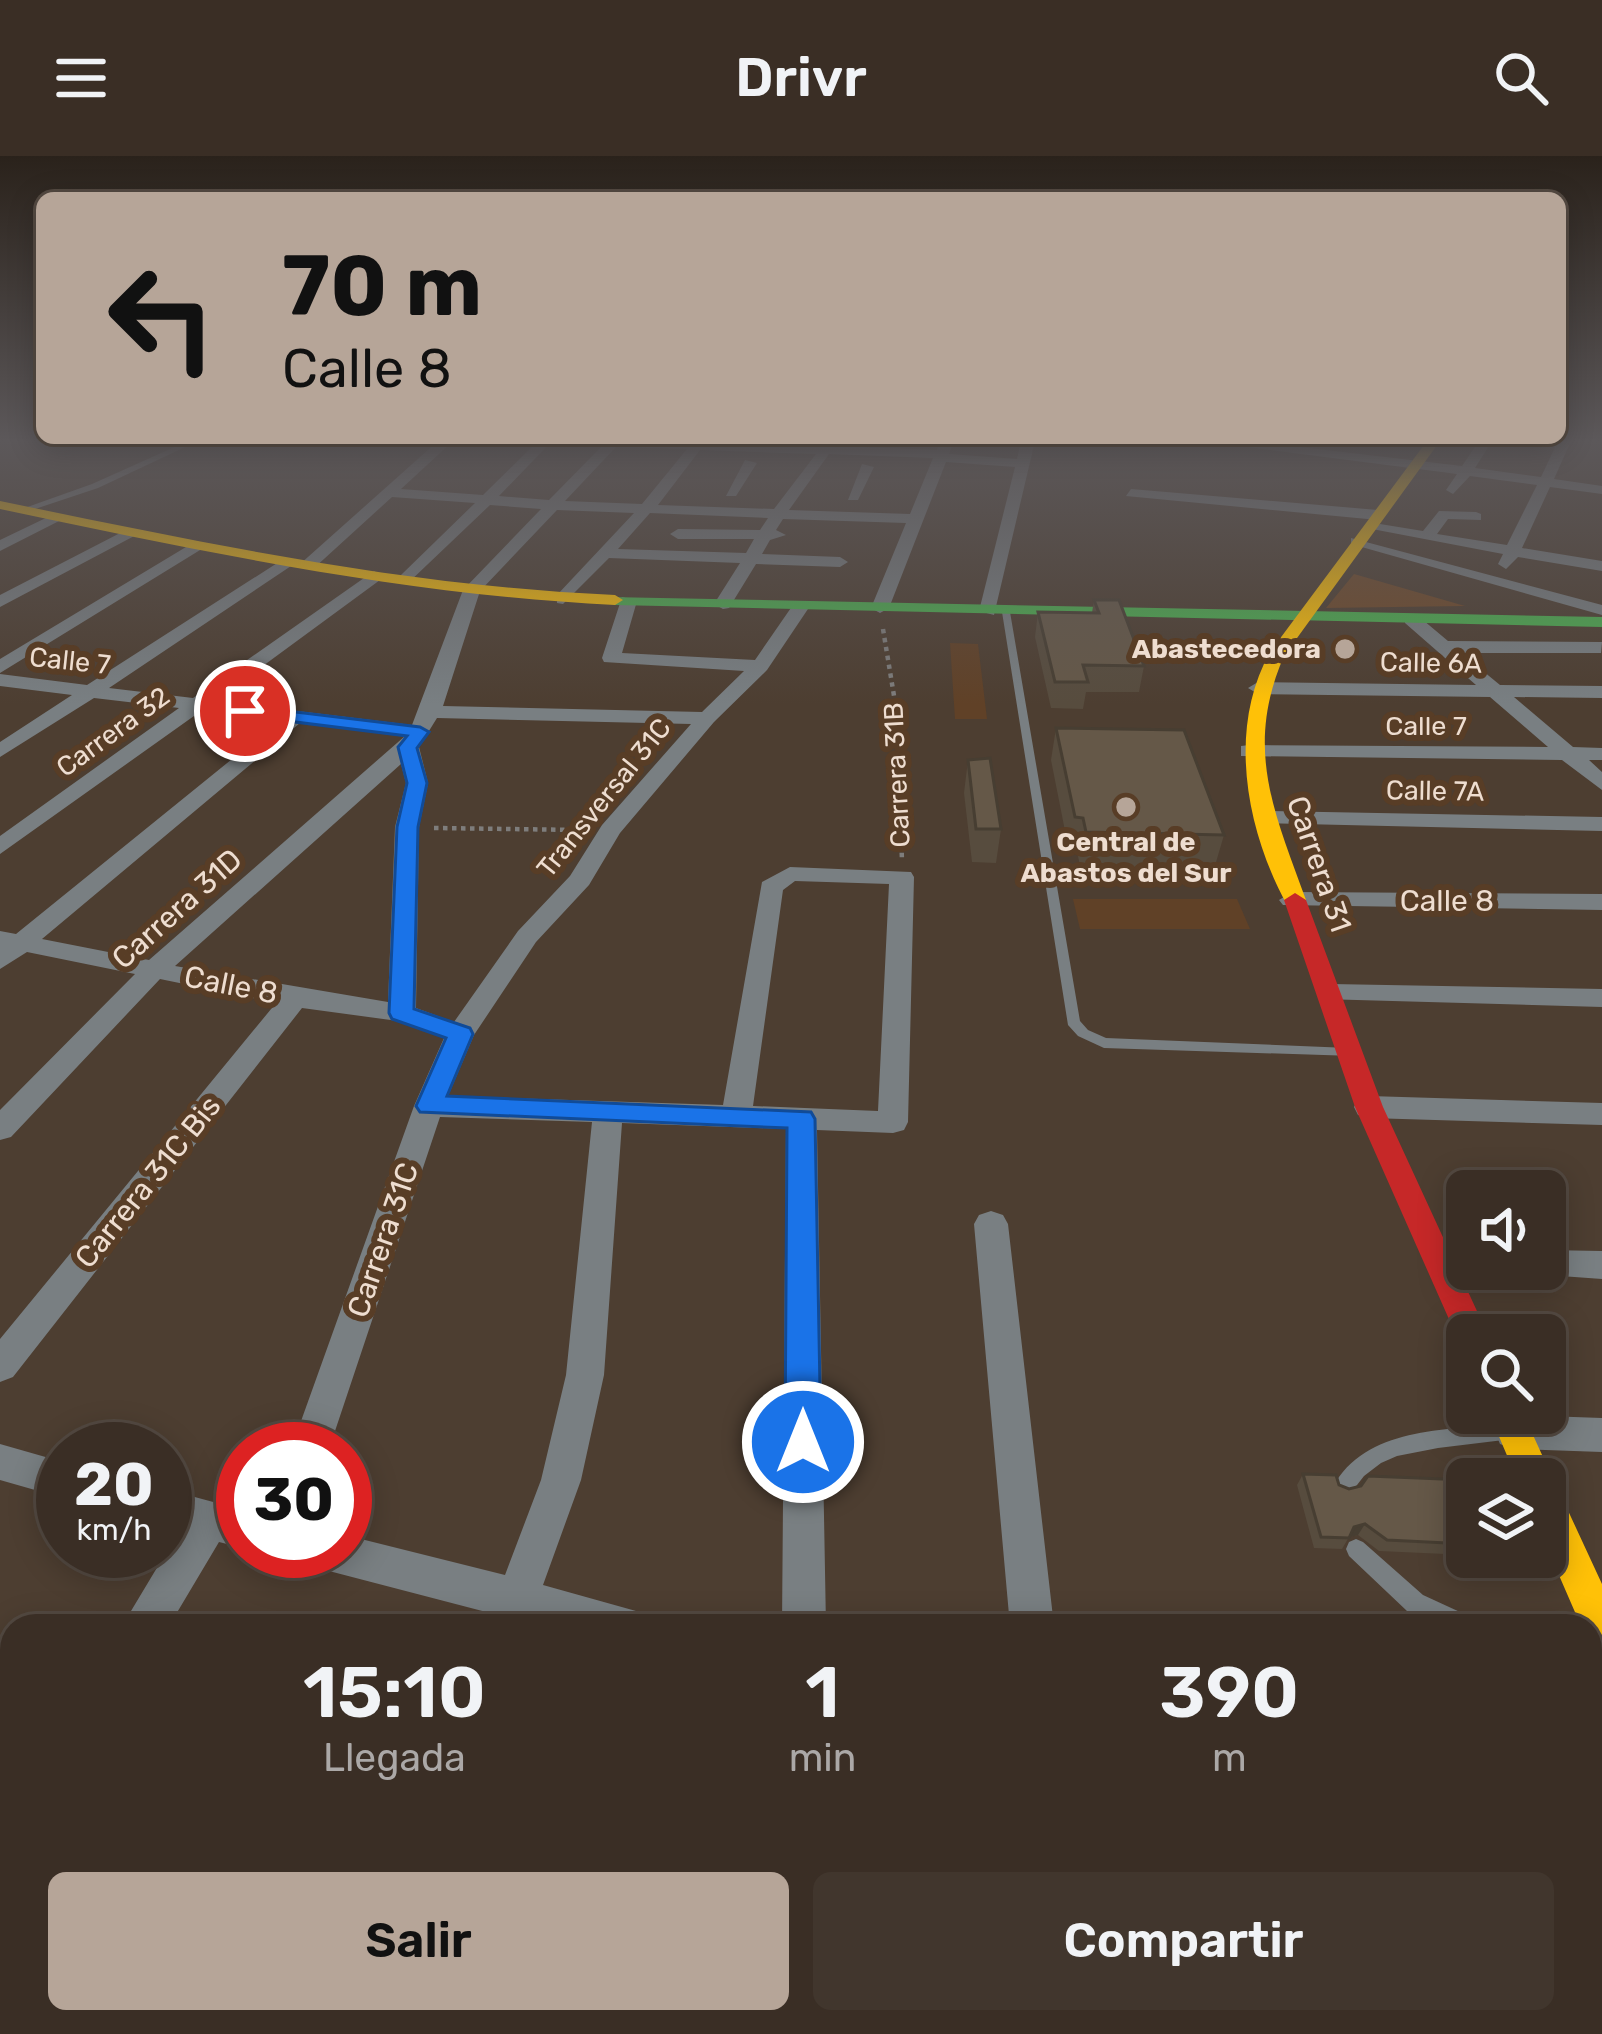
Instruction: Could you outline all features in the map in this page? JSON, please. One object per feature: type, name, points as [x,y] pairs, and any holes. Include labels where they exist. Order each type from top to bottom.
[{"type":"street","points":[[0,546],[36,529]]},
{"type":"street","points":[[104,529],[296,564],[562,599],[1412,619],[1601,610]]},
{"type":"street","points":[[0,752],[345,529]]},
{"type":"street","points":[[407,579],[459,529]]},
{"type":"street","points":[[401,1013],[407,827],[417,783],[420,730],[472,590],[532,529]]},
{"type":"street","points":[[562,599],[624,529]]},
{"type":"street","points":[[723,604],[770,529]]},
{"type":"street","points":[[880,608],[909,529]]},
{"type":"street","points":[[997,612],[1010,529]]},
{"type":"street","name":"Carrera 31","points":[[1367,529],[1258,688],[1249,752],[1292,900],[1331,993],[1369,1107],[1446,1249]]},
{"type":"street","points":[[1369,529],[1498,580],[1601,610]]},
{"type":"street","points":[[1371,529],[1602,566]]},
{"type":"street","points":[[1426,538],[1433,529]]},
{"type":"street","points":[[1498,580],[1523,529]]},
{"type":"street","points":[[0,602],[130,534]]},
{"type":"street","points":[[678,534],[787,536]]},
{"type":"street","points":[[0,667],[197,548]]},
{"type":"street","points":[[604,553],[840,562]]},
{"type":"street","name":"Carrera 32","points":[[0,848],[374,575]]},
{"type":"street","points":[[628,601],[611,658],[760,667]]},
{"type":"street","name":"Transversal 31C","points":[[460,1034],[527,938],[580,880],[610,830],[707,718],[760,667],[801,605]]},
{"type":"street","points":[[1412,619],[1602,783]]},
{"type":"street","points":[[1444,647],[1600,647]]},
{"type":"street","name":"Calle 7","points":[[0,680],[292,719],[420,730],[707,718]]},
{"type":"street","name":"Calle 6A","points":[[1258,688],[1602,692]]},
{"type":"street","points":[[7,947],[292,719]]},
{"type":"street","name":"Carrera 31D","points":[[0,1129],[155,970],[420,730]]},
{"type":"street","name":"Calle 7","points":[[1249,752],[1602,754]]},
{"type":"street","name":"Calle 7A","points":[[1266,818],[1602,824]]},
{"type":"street","points":[[736,1116],[771,887],[790,874],[902,877]]},
{"type":"street","name":"Carrera 31B","points":[[801,1119],[893,1122],[902,877]]},
{"type":"street","name":"Calle 8","points":[[1292,900],[1602,902]]},
{"type":"street","name":"Calle 8","points":[[7,947],[401,1013],[460,1034]]},
{"type":"street","points":[[1331,993],[1602,998]]},
{"type":"street","name":"Carrera 31C Bis","points":[[0,1366],[296,998]]},
{"type":"street","name":"Carrera 31C","points":[[319,1422],[429,1106],[460,1034]]},
{"type":"street","points":[[429,1106],[801,1119],[804,1614]]},
{"type":"street","points":[[1369,1107],[1602,1114]]},
{"type":"street","points":[[372,1566],[511,1613],[561,1480],[584,1375],[608,1112]]},
{"type":"street","points":[[991,1224],[1031,1614]]},
{"type":"street","points":[[1566,1264],[1602,1265]]},
{"type":"street","points":[[1566,1430],[1602,1435]]},
{"type":"street","points":[[0,1462],[36,1472]]},
{"type":"street","points":[[154,1614],[216,1537]]},
{"type":"street","points":[[1566,1548],[1596,1614]]},
{"type":"lane","points":[[997,612],[1073,1022],[1083,1034],[1104,1043],[1353,1054]]},
{"type":"lane","points":[[1343,1487],[1358,1464],[1390,1448],[1455,1434]]},
{"type":"lane","points":[[1356,1550],[1415,1603],[1439,1614]]},
{"type":"path","name":"Carrera 31B","points":[[880,608],[897,714],[902,877]]},
{"type":"path","points":[[407,827],[610,830]]},
{"type":"shaded area","points":[[1354,574],[1465,606],[1326,608]]},
{"type":"shaded area","points":[[950,643],[978,644],[987,719],[955,719]]},
{"type":"shaded area","points":[[1073,899],[1237,899],[1250,929],[1080,929]]},
{"type":"building","points":[[1094,600],[1119,600],[1144,666],[1083,665],[1088,682],[1055,682],[1038,612],[1099,613]]},
{"type":"building","points":[[1056,728],[1184,730],[1224,835],[1086,832],[1083,818],[1075,817]]},
{"type":"building","points":[[990,758],[1001,829],[976,829],[968,760]]},
{"type":"building","points":[[1303,1474],[1336,1475],[1339,1485],[1349,1489],[1361,1486],[1368,1476],[1446,1479],[1446,1543],[1387,1540],[1365,1524],[1354,1527],[1349,1538],[1321,1537]]},
{"type":"traffic: fast","points":[[615,600],[1602,622]]},
{"type":"traffic: slow","points":[[115,529],[383,579],[615,600]]},
{"type":"traffic: slow","points":[[1295,900],[1256,778],[1254,718],[1276,656],[1370,529]]},
{"type":"traffic: slow","points":[[1515,1434],[1526,1458]]},
{"type":"traffic: slow","points":[[1566,1548],[1596,1614]]},
{"type":"traffic: jam","points":[[1295,900],[1369,1107],[1463,1314]]},
{"type":"place","name":"Abastecedora","points":[[1345,649]]},
{"type":"place","name":"Central de Abastos del Sur","points":[[1126,807]]},
{"type":"route","points":[[245,711],[420,732],[408,747],[417,783],[407,827],[401,1013],[460,1034],[429,1106],[801,1119],[803,1442]]}]
